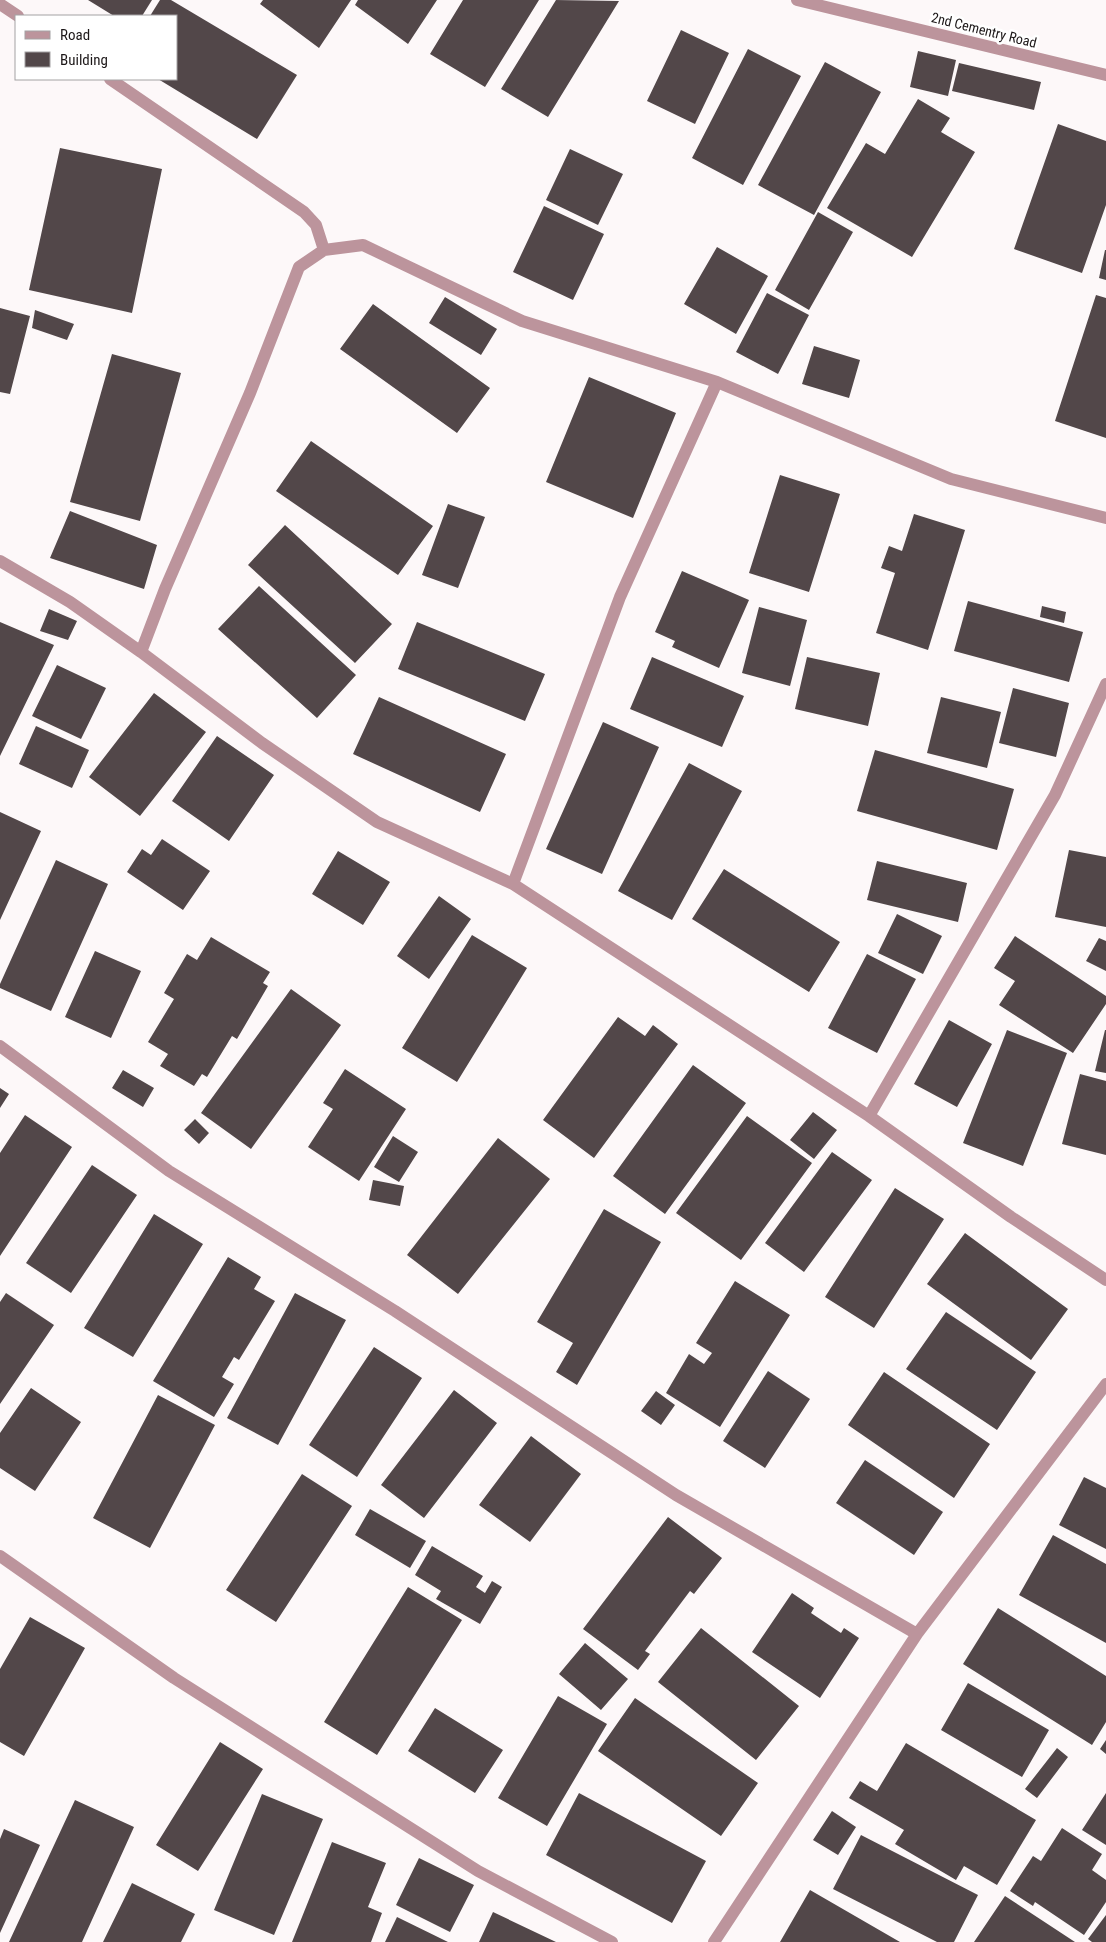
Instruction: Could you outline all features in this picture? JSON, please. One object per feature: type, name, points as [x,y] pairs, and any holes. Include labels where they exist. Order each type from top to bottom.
[{"type":"street","name":"2nd Cementry Road","points":[[797,0],[1106,75]]},
{"type":"street","points":[[0,4],[16,15]]},
{"type":"street","points":[[111,80],[304,212],[316,225],[324,250]]},
{"type":"street","points":[[141,652],[165,589],[250,393],[299,267],[324,250],[363,245],[522,321],[717,382],[951,479],[1106,518]]},
{"type":"street","points":[[513,884],[620,597],[717,382]]},
{"type":"street","points":[[0,561],[70,602],[141,652],[262,743],[377,822],[513,884],[869,1116],[1012,1217],[1106,1280]]},
{"type":"street","points":[[869,1116],[1055,795],[1106,684]]},
{"type":"street","points":[[0,1046],[169,1172],[396,1311],[676,1495],[918,1634]]},
{"type":"street","points":[[714,1942],[918,1634],[1106,1384]]},
{"type":"street","points":[[0,1556],[174,1678],[478,1871],[612,1942]]},
{"type":"building","points":[[88,0],[152,0],[143,15],[112,15]]},
{"type":"building","points":[[160,0],[171,0],[297,75],[257,139],[160,80],[178,80],[178,15],[151,15]]},
{"type":"building","points":[[263,0],[351,0],[319,48],[260,4]]},
{"type":"building","points":[[358,0],[437,0],[408,44],[355,5]]},
{"type":"building","points":[[463,0],[539,0],[485,87],[430,54]]},
{"type":"building","points":[[556,0],[619,1],[548,117],[501,89]]},
{"type":"building","points":[[681,30],[729,53],[695,124],[647,101]]},
{"type":"building","points":[[748,49],[801,76],[743,185],[692,158]]},
{"type":"building","points":[[918,51],[956,60],[948,96],[910,87]]},
{"type":"building","points":[[825,62],[881,92],[814,215],[758,185]]},
{"type":"building","points":[[959,63],[1041,82],[1034,110],[952,91]]},
{"type":"building","points":[[918,99],[950,118],[941,132],[975,152],[912,257],[827,208],[866,143],[885,154]]},
{"type":"building","points":[[1058,124],[1106,141],[1106,205],[1082,273],[1014,249]]},
{"type":"building","points":[[60,148],[162,169],[132,313],[29,290]]},
{"type":"building","points":[[570,149],[623,174],[598,225],[546,200]]},
{"type":"building","points":[[544,206],[604,234],[573,300],[513,272]]},
{"type":"building","points":[[818,212],[853,232],[809,310],[775,290]]},
{"type":"building","points":[[717,247],[768,276],[736,334],[684,304]]},
{"type":"building","points":[[1106,250],[1106,280],[1099,278]]},
{"type":"building","points":[[767,293],[809,315],[778,374],[736,352]]},
{"type":"building","points":[[1096,295],[1106,298],[1106,438],[1055,421]]},
{"type":"building","points":[[445,297],[497,329],[481,355],[429,323]]},
{"type":"building","points":[[373,304],[490,388],[457,433],[340,349]]},
{"type":"building","points":[[0,308],[30,316],[10,394],[0,392]]},
{"type":"building","points":[[35,310],[74,324],[67,340],[32,328]]},
{"type":"building","points":[[814,346],[860,360],[849,398],[802,384]]},
{"type":"building","points":[[112,354],[181,373],[140,521],[70,502]]},
{"type":"building","points":[[589,377],[676,413],[633,518],[546,482]]},
{"type":"building","points":[[311,441],[433,526],[398,575],[276,491]]},
{"type":"building","points":[[780,475],[840,494],[809,592],[749,573]]},
{"type":"building","points":[[448,504],[485,517],[458,588],[422,575]]},
{"type":"building","points":[[70,511],[157,545],[144,589],[50,558]]},
{"type":"building","points":[[914,514],[965,530],[928,650],[876,633],[895,573],[881,568],[889,546],[902,551]]},
{"type":"building","points":[[285,525],[392,624],[355,663],[248,565]]},
{"type":"building","points":[[682,571],[749,600],[719,668],[672,647],[675,641],[655,632]]},
{"type":"building","points":[[259,586],[356,675],[317,718],[218,629]]},
{"type":"building","points":[[968,601],[1083,632],[1069,682],[954,651]]},
{"type":"building","points":[[1042,606],[1066,612],[1064,623],[1040,617]]},
{"type":"building","points":[[759,607],[807,620],[790,686],[742,673]]},
{"type":"building","points":[[49,609],[77,621],[68,640],[40,631]]},
{"type":"building","points":[[0,622],[54,645],[0,756]]},
{"type":"building","points":[[417,622],[545,674],[525,721],[398,669]]},
{"type":"building","points":[[652,657],[744,696],[722,747],[630,709]]},
{"type":"building","points":[[807,657],[880,673],[868,726],[795,709]]},
{"type":"building","points":[[57,665],[106,688],[81,739],[32,716]]},
{"type":"building","points":[[1013,688],[1069,703],[1056,757],[999,743]]},
{"type":"building","points":[[154,693],[206,732],[140,816],[89,777]]},
{"type":"building","points":[[379,697],[506,754],[480,812],[353,754]]},
{"type":"building","points":[[941,697],[1001,712],[987,768],[927,753]]},
{"type":"building","points":[[603,722],[659,747],[602,874],[546,849]]},
{"type":"building","points":[[36,726],[89,750],[72,788],[19,764]]},
{"type":"building","points":[[217,736],[274,775],[229,841],[172,801]]},
{"type":"building","points":[[875,750],[1014,789],[997,850],[857,811]]},
{"type":"building","points":[[689,763],[742,791],[672,920],[618,891]]},
{"type":"building","points":[[0,812],[41,831],[0,920]]},
{"type":"building","points":[[162,839],[210,871],[183,910],[127,872],[142,849],[151,855]]},
{"type":"building","points":[[1069,850],[1106,857],[1106,927],[1055,917]]},
{"type":"building","points":[[338,851],[390,882],[363,925],[312,894]]},
{"type":"building","points":[[56,860],[108,884],[51,1011],[0,988],[0,984]]},
{"type":"building","points":[[877,861],[967,883],[958,922],[867,900]]},
{"type":"building","points":[[724,869],[840,942],[809,992],[692,919]]},
{"type":"building","points":[[439,896],[471,919],[429,979],[397,956]]},
{"type":"building","points":[[897,914],[942,936],[923,974],[878,953]]},
{"type":"building","points":[[472,935],[527,968],[457,1082],[402,1048]]},
{"type":"building","points":[[1015,936],[1106,996],[1106,1004],[1073,1053],[999,1005],[1015,981],[994,968]]},
{"type":"building","points":[[211,937],[270,972],[263,983],[268,986],[237,1039],[232,1036],[207,1077],[202,1074],[194,1086],[160,1066],[168,1054],[148,1042],[174,999],[164,993],[187,954],[197,960]]},
{"type":"building","points":[[1099,938],[1106,941],[1106,971],[1086,961]]},
{"type":"building","points":[[95,951],[141,971],[111,1038],[65,1017]]},
{"type":"building","points":[[867,954],[916,979],[877,1053],[828,1028]]},
{"type":"building","points":[[291,989],[341,1025],[251,1149],[201,1113]]},
{"type":"building","points":[[618,1017],[645,1036],[653,1025],[678,1044],[594,1158],[543,1120]]},
{"type":"building","points":[[949,1020],[992,1044],[957,1107],[914,1084]]},
{"type":"building","points":[[1007,1030],[1067,1053],[1023,1166],[963,1143]]},
{"type":"building","points":[[1106,1030],[1106,1073],[1095,1071]]},
{"type":"building","points":[[693,1065],[746,1103],[665,1214],[613,1176]]},
{"type":"building","points":[[345,1069],[406,1109],[359,1181],[308,1147],[333,1109],[323,1103]]},
{"type":"building","points":[[123,1070],[154,1088],[143,1107],[112,1088]]},
{"type":"building","points":[[1080,1074],[1106,1081],[1106,1155],[1062,1144]]},
{"type":"building","points":[[0,1088],[9,1094],[0,1108]]},
{"type":"building","points":[[813,1112],[837,1130],[814,1159],[790,1140]]},
{"type":"building","points":[[25,1115],[72,1147],[0,1256],[0,1153]]},
{"type":"building","points":[[747,1116],[812,1163],[741,1260],[676,1213]]},
{"type":"building","points":[[195,1119],[209,1133],[199,1144],[184,1130]]},
{"type":"building","points":[[393,1136],[418,1152],[399,1182],[374,1167]]},
{"type":"building","points":[[498,1138],[550,1179],[458,1294],[407,1255]]},
{"type":"building","points":[[832,1152],[872,1180],[804,1272],[765,1243]]},
{"type":"building","points":[[92,1165],[137,1195],[71,1293],[26,1263]]},
{"type":"building","points":[[373,1180],[404,1186],[400,1206],[369,1200]]},
{"type":"building","points":[[895,1188],[944,1219],[874,1328],[825,1297]]},
{"type":"building","points":[[604,1209],[661,1242],[577,1385],[556,1372],[573,1343],[537,1322]]},
{"type":"building","points":[[154,1214],[203,1244],[133,1357],[84,1328]]},
{"type":"building","points":[[965,1233],[1068,1309],[1031,1360],[927,1284]]},
{"type":"building","points":[[228,1257],[261,1277],[254,1289],[275,1301],[239,1360],[234,1357],[222,1377],[234,1384],[214,1417],[153,1381]]},
{"type":"building","points":[[735,1281],[790,1315],[720,1427],[666,1393],[689,1354],[704,1364],[712,1353],[696,1343]]},
{"type":"building","points":[[6,1293],[54,1325],[0,1404],[0,1302]]},
{"type":"building","points":[[295,1293],[346,1320],[278,1445],[227,1418]]},
{"type":"building","points":[[946,1312],[1036,1372],[997,1430],[906,1369]]},
{"type":"building","points":[[374,1347],[422,1378],[357,1477],[309,1445]]},
{"type":"building","points":[[768,1371],[810,1399],[765,1468],[723,1441]]},
{"type":"building","points":[[884,1372],[990,1444],[954,1498],[848,1425]]},
{"type":"building","points":[[31,1388],[81,1422],[35,1491],[0,1468],[0,1433]]},
{"type":"building","points":[[454,1390],[497,1423],[424,1518],[381,1485]]},
{"type":"building","points":[[656,1391],[675,1405],[661,1425],[641,1411]]},
{"type":"building","points":[[158,1395],[215,1425],[150,1548],[93,1518]]},
{"type":"building","points":[[531,1436],[581,1474],[530,1542],[479,1505]]},
{"type":"building","points":[[865,1460],[943,1512],[914,1555],[836,1503]]},
{"type":"building","points":[[302,1474],[352,1506],[276,1622],[226,1590]]},
{"type":"building","points":[[1084,1477],[1106,1488],[1106,1549],[1059,1525]]},
{"type":"building","points":[[370,1509],[426,1541],[410,1568],[355,1535]]},
{"type":"building","points":[[668,1517],[722,1558],[694,1594],[690,1591],[645,1651],[650,1654],[638,1670],[583,1629]]},
{"type":"building","points":[[1053,1535],[1106,1564],[1106,1643],[1019,1595]]},
{"type":"building","points":[[432,1546],[483,1576],[476,1587],[485,1593],[492,1581],[502,1587],[480,1624],[436,1599],[441,1591],[415,1575]]},
{"type":"building","points":[[408,1587],[462,1620],[377,1755],[324,1722]]},
{"type":"building","points":[[792,1593],[814,1608],[811,1613],[841,1633],[844,1628],[859,1638],[820,1698],[752,1652]]},
{"type":"building","points":[[998,1608],[1106,1676],[1106,1722],[1092,1745],[963,1664]]},
{"type":"building","points":[[30,1617],[85,1648],[24,1756],[0,1742],[0,1669]]},
{"type":"building","points":[[701,1628],[799,1706],[756,1760],[658,1682]]},
{"type":"building","points":[[585,1643],[628,1679],[601,1710],[559,1674]]},
{"type":"building","points":[[968,1683],[1049,1730],[1022,1777],[941,1730]]},
{"type":"building","points":[[558,1696],[607,1724],[547,1826],[498,1798]]},
{"type":"building","points":[[635,1698],[758,1783],[721,1836],[598,1751]]},
{"type":"building","points":[[435,1708],[503,1750],[475,1793],[408,1751]]},
{"type":"building","points":[[1106,1740],[1106,1754],[1100,1749]]},
{"type":"building","points":[[220,1742],[263,1769],[198,1871],[156,1845]]},
{"type":"building","points":[[906,1743],[1036,1820],[997,1885],[964,1866],[956,1880],[895,1844],[904,1830],[849,1798],[860,1781],[877,1791]]},
{"type":"building","points":[[1057,1748],[1068,1757],[1037,1798],[1025,1789]]},
{"type":"building","points":[[579,1793],[706,1861],[672,1923],[546,1855]]},
{"type":"building","points":[[1106,1793],[1106,1845],[1082,1830]]},
{"type":"building","points":[[262,1794],[323,1819],[274,1935],[214,1910]]},
{"type":"building","points":[[75,1800],[134,1827],[82,1942],[9,1942]]},
{"type":"building","points":[[832,1811],[856,1827],[838,1855],[813,1840]]},
{"type":"building","points":[[1062,1828],[1102,1854],[1092,1870],[1106,1880],[1106,1902],[1084,1935],[1035,1902],[1033,1906],[1010,1891],[1033,1856],[1041,1861]]},
{"type":"building","points":[[4,1829],[40,1845],[0,1933],[0,1839]]},
{"type":"building","points":[[861,1835],[978,1895],[954,1942],[937,1942],[833,1889]]},
{"type":"building","points":[[332,1842],[386,1863],[368,1907],[382,1913],[371,1942],[292,1942]]},
{"type":"building","points":[[419,1858],[474,1885],[450,1932],[396,1905]]},
{"type":"building","points":[[132,1883],[195,1914],[181,1942],[103,1942]]},
{"type":"building","points":[[810,1890],[900,1942],[780,1942]]},
{"type":"building","points":[[1005,1896],[1075,1942],[974,1942]]},
{"type":"building","points":[[493,1912],[556,1942],[479,1942]]},
{"type":"building","points":[[1106,1915],[1106,1942],[1092,1942],[1088,1939]]},
{"type":"building","points":[[397,1917],[448,1942],[385,1942]]}]
